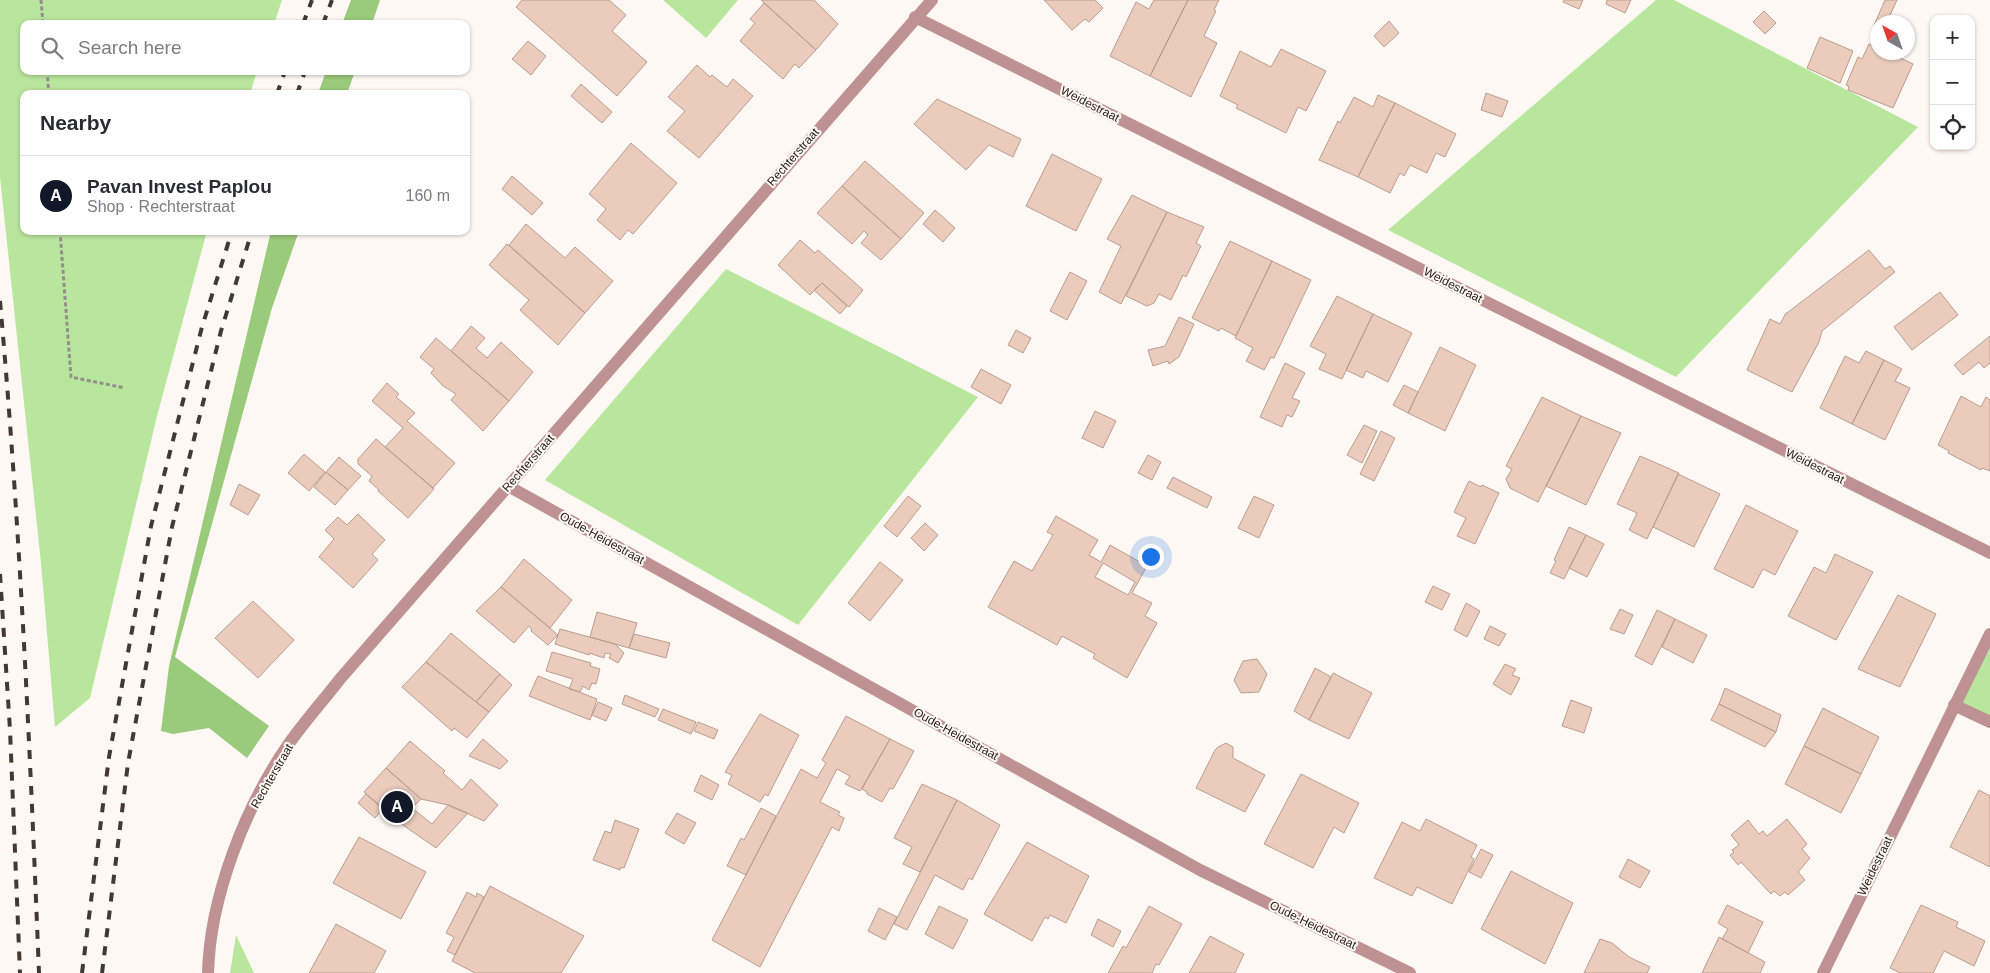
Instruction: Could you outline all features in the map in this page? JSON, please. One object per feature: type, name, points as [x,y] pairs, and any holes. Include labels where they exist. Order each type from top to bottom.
[{"type":"street","name":"Rechterstraat","points":[[208,973],[209,950],[220,896],[235,847],[259,795],[288,745],[340,679],[915,17],[932,0]]},
{"type":"street","name":"Weidestraat","points":[[915,17],[1990,553]]},
{"type":"street","name":"Oude-Heidestraat","points":[[508,486],[1200,870],[1410,973]]},
{"type":"street","name":"Weidestraat","points":[[1823,973],[1990,634]]},
{"type":"street","points":[[1954,705],[1990,722]]},
{"type":"path","points":[[42,0],[43,20]]},
{"type":"path","points":[[47,75],[49,90]]},
{"type":"path","points":[[60,235],[71,377],[125,388]]},
{"type":"green space","points":[[0,0],[282,0],[275,20],[20,20],[20,75],[256,75],[251,90],[20,90],[20,235],[206,235],[157,416],[90,698],[55,727],[41,563],[0,177]]},
{"type":"green space","points":[[351,0],[380,0],[373,20],[344,20]]},
{"type":"green space","points":[[663,0],[738,0],[706,38]]},
{"type":"green space","points":[[1656,0],[1674,0],[1918,127],[1676,377],[1388,230]]},
{"type":"green space","points":[[325,75],[354,75],[348,90],[319,90]]},
{"type":"green space","points":[[270,235],[298,235],[272,308],[175,657],[269,726],[247,758],[209,728],[173,734],[161,731],[169,666]]},
{"type":"green space","points":[[726,269],[978,397],[798,625],[545,480]]},
{"type":"green space","points":[[1990,634],[1990,722],[1954,705]]},
{"type":"green space","points":[[236,935],[254,973],[230,973]]},
{"type":"building","points":[[522,0],[609,0],[626,15],[612,31],[647,62],[617,96],[516,7]]},
{"type":"building","points":[[761,0],[814,0],[838,24],[816,50]]},
{"type":"building","points":[[1044,0],[1095,0],[1103,8],[1089,22],[1085,19],[1072,30]]},
{"type":"building","points":[[1154,0],[1188,0],[1150,76],[1110,56],[1136,2],[1149,9]]},
{"type":"building","points":[[1188,0],[1219,0],[1204,36],[1217,43],[1191,97],[1150,76]]},
{"type":"building","points":[[1564,0],[1583,0],[1579,9],[1563,2]]},
{"type":"building","points":[[1607,0],[1631,0],[1625,13],[1606,4]]},
{"type":"building","points":[[1885,0],[1897,0],[1890,15],[1878,15]]},
{"type":"building","points":[[764,3],[816,50],[799,68],[795,64],[783,79],[740,41],[755,23],[750,19]]},
{"type":"building","points":[[1764,11],[1776,23],[1765,34],[1753,22]]},
{"type":"building","points":[[1389,21],[1399,33],[1384,47],[1374,36]]},
{"type":"building","points":[[1820,37],[1853,51],[1840,83],[1807,68]]},
{"type":"building","points":[[528,41],[546,56],[531,75],[512,59]]},
{"type":"building","points":[[1869,44],[1870,60],[1905,60],[1913,64],[1893,108],[1848,90],[1849,86],[1846,85],[1858,57],[1862,59]]},
{"type":"building","points":[[1281,49],[1326,71],[1306,111],[1298,107],[1286,133],[1236,108],[1238,105],[1220,96],[1240,51],[1271,67]]},
{"type":"building","points":[[697,65],[710,77],[712,75],[727,87],[733,79],[753,96],[699,158],[667,131],[685,111],[668,97]]},
{"type":"building","points":[[581,84],[612,112],[602,123],[571,96]]},
{"type":"building","points":[[1486,93],[1508,101],[1502,117],[1481,110]]},
{"type":"building","points":[[1378,95],[1395,103],[1358,177],[1319,160],[1338,121],[1340,123],[1354,97],[1373,107]]},
{"type":"building","points":[[937,99],[1021,139],[1013,157],[989,145],[966,170],[914,124]]},
{"type":"building","points":[[1395,103],[1456,134],[1445,157],[1436,153],[1427,173],[1410,165],[1404,176],[1400,173],[1390,193],[1358,177]]},
{"type":"building","points":[[631,143],[677,183],[633,234],[628,230],[620,240],[597,220],[606,209],[589,194]]},
{"type":"building","points":[[1052,154],[1102,179],[1076,231],[1026,206]]},
{"type":"building","points":[[865,161],[924,213],[901,239],[842,186]]},
{"type":"building","points":[[512,176],[543,203],[532,215],[502,189]]},
{"type":"building","points":[[842,186],[901,239],[881,260],[861,243],[868,235],[864,231],[852,244],[817,213]]},
{"type":"building","points":[[1132,195],[1167,212],[1121,304],[1099,292],[1121,246],[1107,239]]},
{"type":"building","points":[[935,210],[955,228],[943,242],[923,224]]},
{"type":"building","points":[[1167,212],[1204,227],[1196,243],[1201,246],[1186,277],[1183,275],[1171,300],[1159,294],[1154,303],[1147,306],[1126,296]]},
{"type":"building","points":[[526,224],[565,258],[575,247],[613,281],[585,313],[509,245]]},
{"type":"building","points":[[800,240],[815,253],[818,250],[863,290],[849,307],[822,283],[810,295],[778,265]]},
{"type":"building","points":[[1230,241],[1272,261],[1236,336],[1221,328],[1219,331],[1192,318]]},
{"type":"building","points":[[507,244],[585,313],[558,345],[520,310],[529,300],[489,265]]},
{"type":"building","points":[[1869,250],[1885,269],[1890,266],[1895,272],[1822,331],[1819,342],[1792,392],[1747,370],[1770,319],[1780,324],[1786,313]]},
{"type":"building","points":[[1272,261],[1311,280],[1274,358],[1271,357],[1264,370],[1246,361],[1253,348],[1235,338]]},
{"type":"building","points":[[1070,272],[1087,281],[1067,320],[1050,311]]},
{"type":"building","points":[[822,283],[847,306],[840,314],[814,290]]},
{"type":"building","points":[[1940,292],[1958,315],[1912,350],[1894,327]]},
{"type":"building","points":[[1337,296],[1373,314],[1342,379],[1319,369],[1326,354],[1310,346]]},
{"type":"building","points":[[1373,314],[1412,333],[1388,382],[1366,371],[1363,378],[1346,370]]},
{"type":"building","points":[[1179,317],[1194,324],[1179,357],[1169,364],[1168,361],[1153,366],[1148,350],[1165,346]]},
{"type":"building","points":[[471,326],[485,338],[476,348],[487,358],[501,342],[533,372],[509,401],[451,351]]},
{"type":"building","points":[[1016,330],[1031,338],[1023,353],[1008,345]]},
{"type":"building","points":[[1990,336],[1990,363],[1984,368],[1979,362],[1963,375],[1954,365]]},
{"type":"building","points":[[436,338],[509,401],[483,431],[451,400],[456,394],[443,386],[431,373],[434,369],[420,357]]},
{"type":"building","points":[[1440,347],[1476,365],[1445,431],[1408,413]]},
{"type":"building","points":[[1866,351],[1884,360],[1852,424],[1820,408],[1845,356],[1859,363]]},
{"type":"building","points":[[1884,360],[1902,369],[1895,381],[1910,388],[1885,440],[1852,424]]},
{"type":"building","points":[[1285,363],[1305,373],[1292,398],[1300,401],[1292,417],[1287,415],[1282,427],[1260,417]]},
{"type":"building","points":[[981,369],[1011,385],[1001,404],[971,387]]},
{"type":"building","points":[[387,383],[399,394],[396,397],[415,413],[407,421],[455,463],[433,488],[385,447],[403,428],[372,401]]},
{"type":"building","points":[[1404,385],[1418,392],[1408,413],[1393,405]]},
{"type":"building","points":[[1961,396],[1981,407],[1986,397],[1990,400],[1990,471],[1982,468],[1981,470],[1948,453],[1949,451],[1938,445]]},
{"type":"building","points":[[1542,397],[1581,416],[1538,502],[1510,488],[1506,479],[1512,469],[1506,466]]},
{"type":"building","points":[[1095,411],[1116,421],[1103,448],[1082,438]]},
{"type":"building","points":[[1581,416],[1621,433],[1586,505],[1546,486]]},
{"type":"building","points":[[1364,425],[1377,431],[1362,463],[1347,455]]},
{"type":"building","points":[[1381,431],[1395,438],[1374,481],[1360,474]]},
{"type":"building","points":[[376,439],[434,489],[408,518],[378,491],[369,481],[372,476],[358,464],[358,459]]},
{"type":"building","points":[[304,454],[325,472],[309,491],[288,473]]},
{"type":"building","points":[[1148,455],[1161,462],[1152,480],[1138,473]]},
{"type":"building","points":[[1640,456],[1679,473],[1647,539],[1629,530],[1637,513],[1617,504]]},
{"type":"building","points":[[339,457],[361,476],[348,490],[326,472]]},
{"type":"building","points":[[326,472],[348,490],[335,505],[314,487]]},
{"type":"building","points":[[1678,474],[1720,494],[1694,547],[1653,527]]},
{"type":"building","points":[[1173,477],[1212,497],[1207,508],[1167,488]]},
{"type":"building","points":[[1469,481],[1499,493],[1475,544],[1457,536],[1466,518],[1454,512]]},
{"type":"building","points":[[239,484],[260,495],[248,515],[230,505]]},
{"type":"building","points":[[908,496],[921,506],[897,537],[884,526]]},
{"type":"building","points":[[1254,496],[1274,505],[1259,538],[1238,528]]},
{"type":"building","points":[[1746,505],[1798,531],[1775,575],[1763,569],[1753,588],[1714,569]]},
{"type":"building","points":[[358,514],[385,540],[372,554],[378,560],[353,588],[319,557],[334,539],[325,530],[338,517],[347,525]]},
{"type":"building","points":[[1056,516],[1098,540],[1089,555],[1101,562],[1110,545],[1147,566],[1132,593],[1152,603],[1145,616],[1157,623],[1127,678],[1093,658],[1095,654],[1062,636],[1057,645],[988,607],[1014,561],[1032,571],[1053,535],[1047,532]],"holes":[[[1103,563],[1135,582],[1128,595],[1095,577]]]},
{"type":"building","points":[[925,523],[938,535],[924,551],[911,538]]},
{"type":"building","points":[[1569,527],[1586,535],[1564,579],[1550,573]]},
{"type":"building","points":[[1586,535],[1604,544],[1587,577],[1569,568]]},
{"type":"building","points":[[1835,554],[1873,572],[1836,640],[1788,616],[1814,567],[1826,573]]},
{"type":"building","points":[[524,559],[572,600],[550,628],[501,587]]},
{"type":"building","points":[[880,562],[903,580],[870,621],[848,603]]},
{"type":"building","points":[[1433,586],[1450,594],[1442,610],[1425,602]]},
{"type":"building","points":[[501,587],[558,635],[548,645],[531,631],[529,626],[514,643],[476,611]]},
{"type":"building","points":[[1898,595],[1936,614],[1900,687],[1858,669]]},
{"type":"building","points":[[253,601],[294,640],[258,678],[215,638]]},
{"type":"building","points":[[1466,603],[1480,611],[1467,637],[1454,630]]},
{"type":"building","points":[[1620,609],[1633,615],[1624,634],[1610,629]]},
{"type":"building","points":[[1657,610],[1675,619],[1652,665],[1635,656]]},
{"type":"building","points":[[597,612],[637,623],[629,648],[590,637]]},
{"type":"building","points":[[1675,619],[1707,635],[1693,663],[1662,647]]},
{"type":"building","points":[[1490,626],[1506,634],[1499,646],[1484,639]]},
{"type":"building","points":[[560,629],[615,644],[624,653],[618,663],[609,658],[611,654],[605,653],[604,658],[555,644]]},
{"type":"building","points":[[451,633],[500,674],[476,702],[426,662]]},
{"type":"building","points":[[634,634],[670,643],[666,658],[629,648]]},
{"type":"building","points":[[552,652],[591,663],[590,666],[600,669],[596,684],[592,683],[589,690],[583,686],[580,692],[569,689],[573,679],[546,671]]},
{"type":"building","points":[[1257,659],[1267,674],[1259,692],[1241,693],[1234,680],[1243,661]]},
{"type":"building","points":[[426,662],[489,712],[467,738],[454,728],[452,731],[402,687]]},
{"type":"building","points":[[1505,664],[1516,669],[1512,675],[1520,678],[1511,695],[1493,684]]},
{"type":"building","points":[[1315,668],[1331,677],[1309,720],[1294,711]]},
{"type":"building","points":[[1333,673],[1372,693],[1349,739],[1309,720]]},
{"type":"building","points":[[500,674],[512,685],[489,712],[476,702]]},
{"type":"building","points":[[538,676],[597,699],[590,720],[529,696]]},
{"type":"building","points":[[1725,688],[1781,715],[1776,732],[1719,704]]},
{"type":"building","points":[[625,695],[659,709],[655,717],[622,704]]},
{"type":"building","points":[[1571,700],[1592,708],[1584,733],[1562,726]]},
{"type":"building","points":[[598,702],[612,708],[606,721],[592,715]]},
{"type":"building","points":[[1719,704],[1776,732],[1765,747],[1711,720]]},
{"type":"building","points":[[1823,708],[1879,737],[1861,774],[1804,746]]},
{"type":"building","points":[[663,709],[696,722],[691,734],[658,720]]},
{"type":"building","points":[[760,714],[799,735],[768,796],[765,794],[760,802],[728,784],[732,775],[725,772]]},
{"type":"building","points":[[846,716],[890,739],[860,791],[845,784],[850,776],[837,769],[820,802],[840,812],[838,815],[844,818],[839,831],[832,827],[760,967],[712,940],[801,769],[817,778],[826,763],[822,760]]},
{"type":"building","points":[[698,722],[718,730],[714,739],[694,731]]},
{"type":"building","points":[[483,739],[508,761],[500,769],[469,756]]},
{"type":"building","points":[[890,739],[914,751],[893,789],[890,788],[882,802],[862,789]]},
{"type":"building","points":[[410,741],[445,771],[443,773],[462,790],[471,779],[498,805],[484,821],[448,805],[421,799],[386,768]]},
{"type":"building","points":[[1226,743],[1233,747],[1233,758],[1265,775],[1245,812],[1196,788],[1215,750]]},
{"type":"building","points":[[1804,746],[1861,774],[1841,813],[1785,784]]},
{"type":"building","points":[[386,768],[421,799],[412,808],[432,824],[448,805],[468,813],[436,848],[400,823],[364,792]]},
{"type":"building","points":[[1301,774],[1359,803],[1344,833],[1334,827],[1313,868],[1264,844]]},
{"type":"building","points":[[701,775],[719,785],[712,800],[694,791]]},
{"type":"building","points":[[922,784],[957,800],[920,872],[903,864],[912,847],[894,838]]},
{"type":"building","points":[[1979,790],[1990,796],[1990,867],[1950,847]]},
{"type":"building","points":[[366,794],[383,809],[375,818],[358,803]]},
{"type":"building","points":[[957,800],[1000,825],[972,880],[969,878],[963,890],[935,875],[907,930],[894,924]]},
{"type":"building","points":[[761,808],[776,816],[746,875],[727,866],[741,838],[744,840]]},
{"type":"building","points":[[677,813],[696,823],[684,844],[665,833]]},
{"type":"building","points":[[1426,819],[1477,845],[1471,857],[1474,859],[1452,904],[1417,887],[1412,896],[1374,878],[1402,822],[1420,831]]},
{"type":"building","points":[[1787,819],[1807,844],[1802,849],[1810,858],[1798,872],[1805,880],[1788,895],[1785,892],[1780,896],[1774,891],[1771,894],[1741,862],[1738,865],[1730,855],[1734,852],[1732,850],[1739,845],[1731,835],[1748,820],[1759,834],[1763,831],[1767,836]]},
{"type":"building","points":[[615,820],[639,829],[624,868],[621,867],[620,870],[593,860],[605,831],[611,833]]},
{"type":"building","points":[[359,837],[426,872],[401,919],[333,883]]},
{"type":"building","points":[[1027,842],[1089,876],[1066,923],[1050,915],[1048,919],[1045,917],[1032,941],[984,914]]},
{"type":"building","points":[[1481,849],[1493,855],[1481,878],[1469,872]]},
{"type":"building","points":[[1628,859],[1650,871],[1640,888],[1619,877]]},
{"type":"building","points":[[1511,871],[1573,903],[1545,964],[1481,929]]},
{"type":"building","points":[[490,886],[584,936],[561,973],[475,973],[452,961]]},
{"type":"building","points":[[467,892],[476,897],[477,893],[484,897],[455,955],[447,951],[454,937],[446,933]]},
{"type":"building","points":[[1727,905],[1763,922],[1748,953],[1722,939],[1728,929],[1718,923]]},
{"type":"building","points":[[1921,905],[1958,922],[1956,927],[1985,941],[1974,966],[1944,951],[1933,973],[1900,973],[1890,968]]},
{"type":"building","points":[[939,906],[968,920],[953,949],[925,934]]},
{"type":"building","points":[[1149,906],[1182,924],[1159,965],[1156,964],[1152,973],[1108,973],[1123,946],[1126,948]]},
{"type":"building","points":[[879,908],[897,917],[885,940],[868,931]]},
{"type":"building","points":[[1098,919],[1121,931],[1113,947],[1091,935]]},
{"type":"building","points":[[336,924],[386,951],[374,973],[309,973]]},
{"type":"building","points":[[1210,936],[1244,954],[1235,973],[1189,973]]},
{"type":"building","points":[[1719,937],[1765,962],[1760,973],[1702,973]]},
{"type":"building","points":[[1600,939],[1612,943],[1629,957],[1650,967],[1647,973],[1584,973]]},
{"type":"railway","points":[[304,20],[312,0]]},
{"type":"railway","points":[[324,20],[332,0]]},
{"type":"railway","points":[[278,90],[284,75]]},
{"type":"railway","points":[[298,90],[304,75]]},
{"type":"railway","points":[[82,973],[109,757],[151,526],[202,327],[231,235]]},
{"type":"railway","points":[[102,973],[128,763],[172,527],[221,331],[251,235]]},
{"type":"railway","points":[[0,301],[19,553],[39,973]]},
{"type":"railway","points":[[0,574],[10,730],[20,973]]},
{"type":"place","name":"Pavan Invest Paplou","points":[[397,807]]}]
